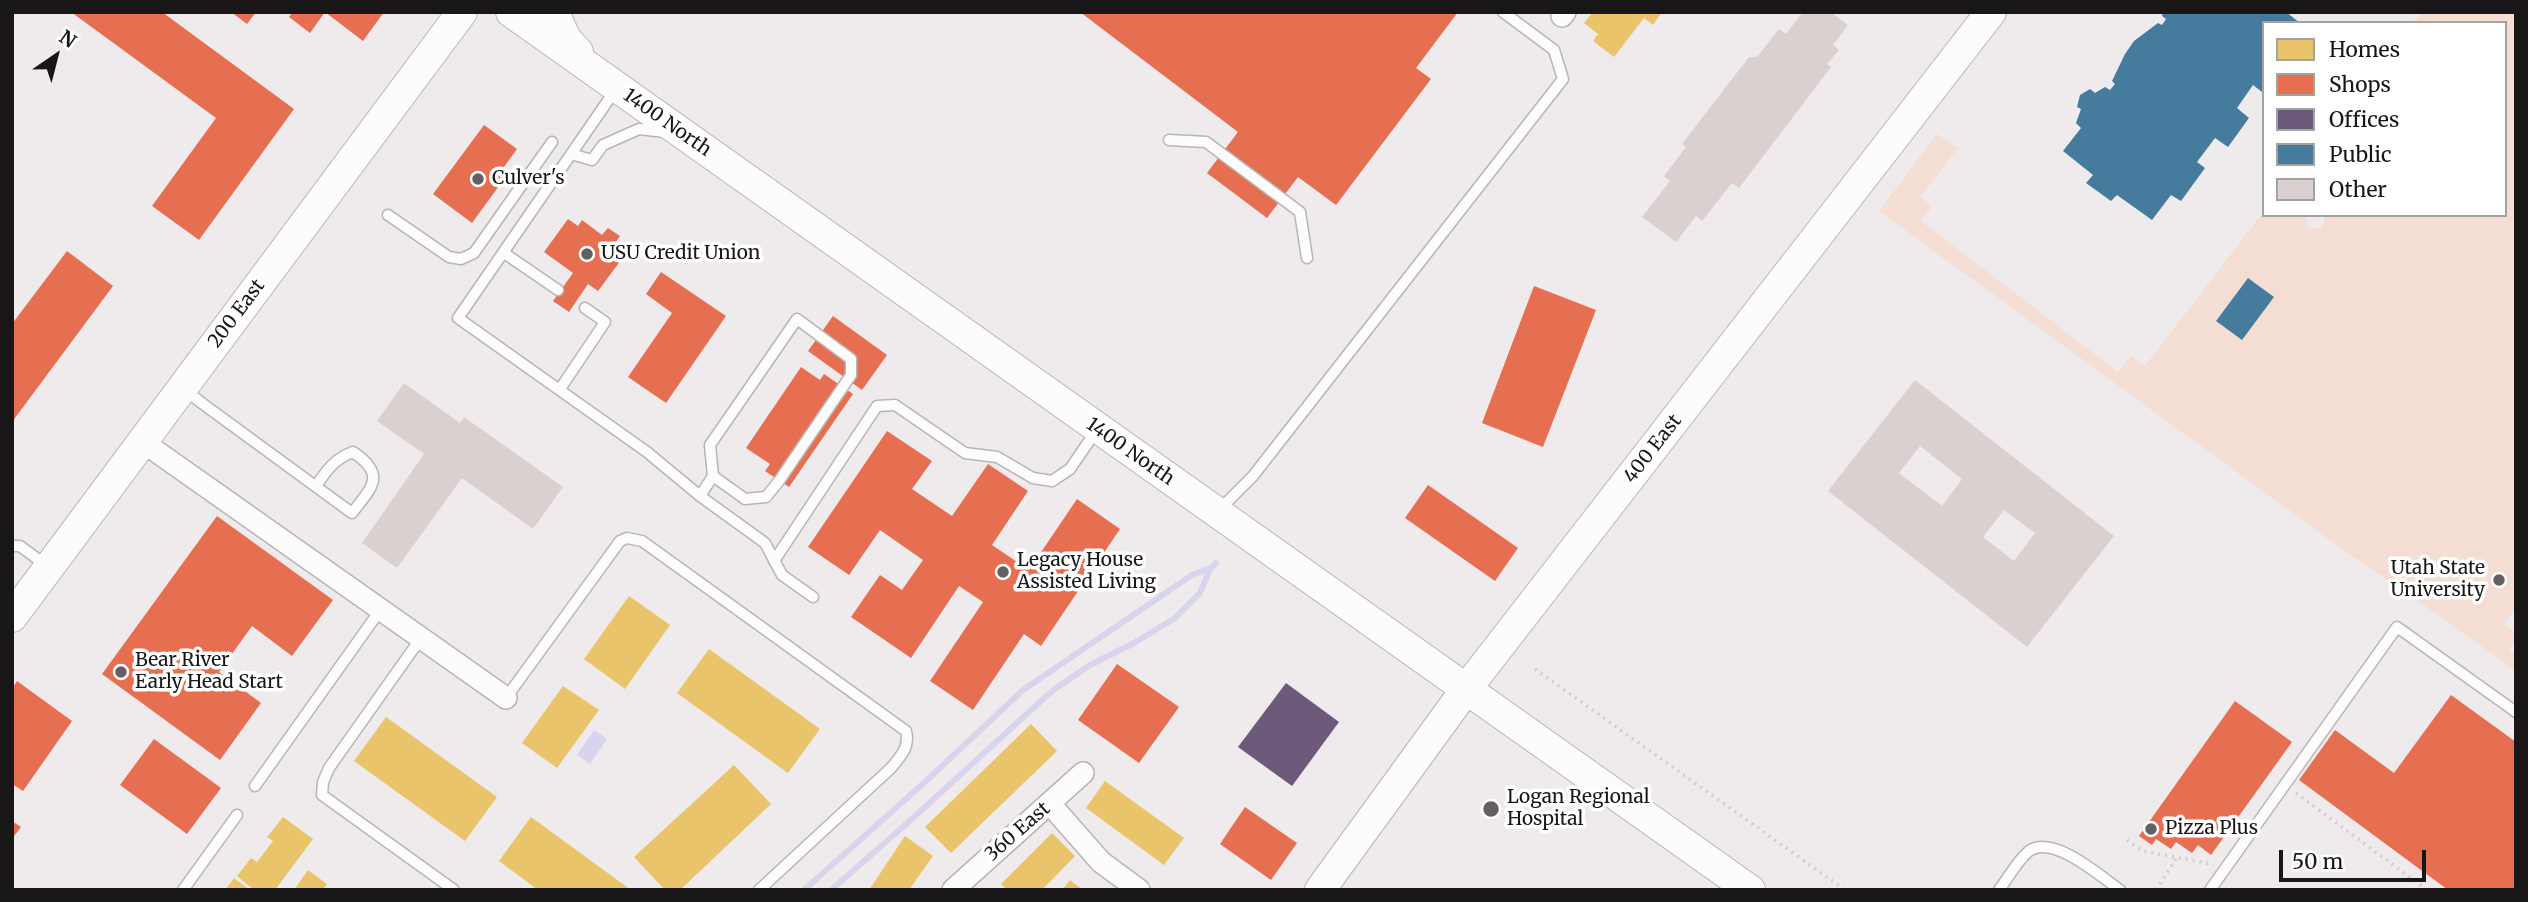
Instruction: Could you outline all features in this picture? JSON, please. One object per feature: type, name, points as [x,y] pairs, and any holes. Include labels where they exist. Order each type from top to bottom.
[{"type":"main road","name":"200 East","points":[[12,617],[463,12]]},
{"type":"main road","name":"1400 North","points":[[511,12],[1750,890]]},
{"type":"main road","points":[[554,12],[566,39],[607,81]]},
{"type":"main road","name":"400 East","points":[[1320,890],[1467,688],[1992,12]]},
{"type":"street","points":[[143,442],[506,698]]},
{"type":"street","name":"360 East","points":[[953,890],[1083,772]]},
{"type":"street","points":[[1050,804],[1101,862],[1139,890]]},
{"type":"lane","points":[[1216,513],[1252,475],[1291,427],[1563,79],[1554,50],[1503,12]]},
{"type":"lane","points":[[607,81],[571,155],[458,318],[647,452],[700,496],[765,543],[782,575],[813,597]]},
{"type":"lane","points":[[571,155],[592,160],[603,145],[639,129],[684,135]]},
{"type":"lane","points":[[1169,140],[1206,142],[1300,212],[1307,258]]},
{"type":"lane","points":[[388,215],[449,257],[461,259],[474,253],[552,142]]},
{"type":"lane","points":[[504,253],[558,290]]},
{"type":"lane","points":[[560,389],[605,321],[585,308]]},
{"type":"lane","points":[[700,496],[713,476],[710,445],[797,319],[851,359],[851,375],[766,496],[745,499],[713,476]]},
{"type":"lane","points":[[183,388],[352,513],[373,485],[374,473],[366,461],[353,452],[340,457],[329,467],[316,486]]},
{"type":"lane","points":[[774,561],[877,406],[895,405],[965,453],[997,457],[1033,478],[1052,481],[1070,469],[1097,428]]},
{"type":"lane","points":[[506,698],[620,541],[627,538],[642,541],[906,731],[909,741],[891,768],[759,890]]},
{"type":"lane","points":[[12,546],[20,546],[49,567]]},
{"type":"lane","points":[[255,786],[381,609]]},
{"type":"lane","points":[[2210,890],[2396,627],[2516,712]]},
{"type":"lane","points":[[421,638],[329,768],[323,782],[322,795],[454,890]]},
{"type":"lane","points":[[183,890],[237,815]]},
{"type":"lane","points":[[1999,890],[2028,852],[2040,846],[2051,847],[2076,858],[2120,890]]},
{"type":"path","points":[[1535,669],[1845,890]]},
{"type":"path","points":[[2285,785],[2427,890]]},
{"type":"path","points":[[2127,840],[2142,850],[2212,864]]},
{"type":"path","points":[[2157,890],[2176,858]]},
{"type":"shaded area","points":[[2423,12],[2516,12],[2516,608],[2504,624],[2516,633],[2516,640],[2509,650],[2516,655],[2516,672],[2342,549],[1879,211],[1937,134],[1958,148],[1920,197],[1932,206],[1921,221],[2118,372],[2131,356],[2145,366],[2262,214],[2262,217],[2307,217],[2307,225],[2312,229],[2322,227],[2324,217],[2507,217],[2507,21],[2416,21]],"holes":[[[2248,278],[2274,297],[2216,321]]]},
{"type":"shaded area","points":[[594,730],[607,739],[590,764],[577,755]]},
{"type":"building: Homes","points":[[1593,12],[1662,12],[1653,25],[1644,18],[1614,57],[1593,41],[1598,34],[1584,23]]},
{"type":"building: Homes","points":[[629,596],[670,625],[625,689],[584,659]]},
{"type":"building: Homes","points":[[709,649],[820,729],[788,773],[677,693]]},
{"type":"building: Homes","points":[[563,686],[599,710],[557,768],[522,743]]},
{"type":"building: Homes","points":[[386,717],[497,797],[465,841],[354,761]]},
{"type":"building: Homes","points":[[1031,724],[1057,751],[951,853],[925,827]]},
{"type":"building: Homes","points":[[734,765],[771,804],[680,890],[665,890],[634,857]]},
{"type":"building: Homes","points":[[1105,781],[1184,838],[1164,865],[1086,808]]},
{"type":"building: Homes","points":[[283,817],[313,839],[275,890],[254,890],[237,876],[251,858],[257,862],[273,841],[267,837]]},
{"type":"building: Homes","points":[[531,817],[631,890],[538,890],[499,861]]},
{"type":"building: Homes","points":[[1052,833],[1075,856],[1042,890],[1007,890],[1001,884]]},
{"type":"building: Homes","points":[[905,836],[933,856],[909,890],[869,890]]},
{"type":"building: Homes","points":[[308,870],[327,884],[323,890],[294,890]]},
{"type":"building: Homes","points":[[234,878],[250,890],[225,890]]},
{"type":"building: Homes","points":[[1070,880],[1083,890],[1062,890]]},
{"type":"building: Shops","points":[[71,12],[162,12],[294,109],[199,240],[152,206],[216,118]]},
{"type":"building: Shops","points":[[231,12],[256,12],[247,24]]},
{"type":"building: Shops","points":[[293,12],[325,12],[310,33],[289,17]]},
{"type":"building: Shops","points":[[325,12],[384,12],[363,41]]},
{"type":"building: Shops","points":[[1080,12],[1458,12],[1416,68],[1431,79],[1336,205],[1298,177],[1267,218],[1207,173],[1238,132]]},
{"type":"building: Shops","points":[[484,125],[517,149],[498,175],[504,179],[472,223],[433,194]]},
{"type":"building: Shops","points":[[568,219],[578,226],[582,220],[602,235],[608,228],[620,236],[615,243],[627,252],[598,291],[588,284],[569,312],[553,301],[573,273],[544,252]]},
{"type":"building: Shops","points":[[67,251],[113,286],[12,422],[12,324]]},
{"type":"building: Shops","points":[[661,272],[726,316],[666,403],[628,377],[672,313],[646,294]]},
{"type":"building: Shops","points":[[1534,286],[1596,310],[1543,447],[1482,423]]},
{"type":"building: Shops","points":[[833,316],[887,355],[862,390],[808,351]]},
{"type":"building: Shops","points":[[801,367],[820,380],[824,374],[853,394],[789,487],[765,471],[770,464],[746,448]]},
{"type":"building: Shops","name":"Legacy House Assisted Living","points":[[887,431],[932,461],[912,489],[952,516],[988,464],[1028,491],[992,545],[1029,570],[1077,499],[1120,529],[1041,646],[1024,634],[973,710],[930,681],[983,602],[959,586],[911,658],[851,617],[880,575],[902,590],[923,560],[880,530],[849,575],[808,547]]},
{"type":"building: Shops","points":[[1428,485],[1518,548],[1495,581],[1405,518]]},
{"type":"building: Shops","points":[[217,516],[333,600],[292,656],[252,626],[219,672],[261,703],[220,760],[102,674]]},
{"type":"building: Shops","points":[[1117,664],[1179,707],[1139,763],[1078,720]]},
{"type":"building: Shops","points":[[17,681],[72,721],[23,791],[12,784],[12,689]]},
{"type":"building: Shops","points":[[2451,695],[2516,742],[2516,890],[2448,890],[2299,780],[2335,730],[2394,773]]},
{"type":"building: Shops","points":[[2235,701],[2292,742],[2211,855],[2198,845],[2192,853],[2176,842],[2171,849],[2156,839],[2152,845],[2139,836]]},
{"type":"building: Shops","points":[[154,739],[221,788],[187,834],[120,785]]},
{"type":"building: Shops","points":[[1245,807],[1297,843],[1271,880],[1220,844]]},
{"type":"building: Shops","points":[[12,821],[21,827],[12,839]]},
{"type":"building: Offices","points":[[1286,683],[1339,722],[1292,786],[1238,747]]},
{"type":"building: Public","points":[[2163,12],[2286,12],[2297,21],[2262,21],[2262,92],[2253,85],[2237,108],[2249,118],[2228,147],[2215,138],[2197,162],[2205,168],[2181,201],[2171,195],[2152,220],[2117,195],[2111,201],[2086,183],[2093,175],[2063,151],[2081,128],[2076,123],[2081,109],[2077,107],[2080,95],[2090,89],[2095,93],[2105,87],[2110,90],[2115,84],[2112,81],[2125,54],[2134,41],[2158,23],[2162,25],[2166,19],[2162,16]]},
{"type":"building: Public","points":[[2248,278],[2274,297],[2242,340],[2216,321]]},
{"type":"building: Other","points":[[1803,12],[1831,12],[1848,25],[1833,45],[1839,50],[1827,64],[1831,67],[1739,188],[1732,183],[1702,221],[1696,216],[1676,242],[1642,217],[1670,181],[1664,176],[1686,147],[1682,144],[1749,57],[1757,57],[1779,29],[1786,34]]},
{"type":"building: Other","points":[[1915,380],[2114,536],[2027,647],[1828,491]],"holes":[[[1920,446],[1962,479],[1942,506],[1899,473]],[[2004,510],[2035,533],[2014,561],[1983,537]]]},
{"type":"building: Other","points":[[404,383],[460,423],[464,417],[563,487],[533,529],[462,478],[397,568],[362,543],[424,454],[377,421]]},
{"type":"waterway","points":[[804,890],[1023,690],[1192,575],[1211,568],[1216,563]]},
{"type":"waterway","points":[[831,890],[1052,691],[1090,665],[1175,618],[1200,593],[1210,569]]},
{"type":"place","name":"Culver's","points":[[478,179]]},
{"type":"place","name":"USU Credit Union","points":[[587,254]]},
{"type":"place","name":"Legacy House Assisted Living","points":[[1003,572]]},
{"type":"place","name":"Utah State University","points":[[2499,580]]},
{"type":"place","name":"Bear River Early Head Start","points":[[121,672]]},
{"type":"place","name":"Logan Regional Hospital","points":[[1491,809]]},
{"type":"place","name":"Pizza Plus","points":[[2151,829]]}]
